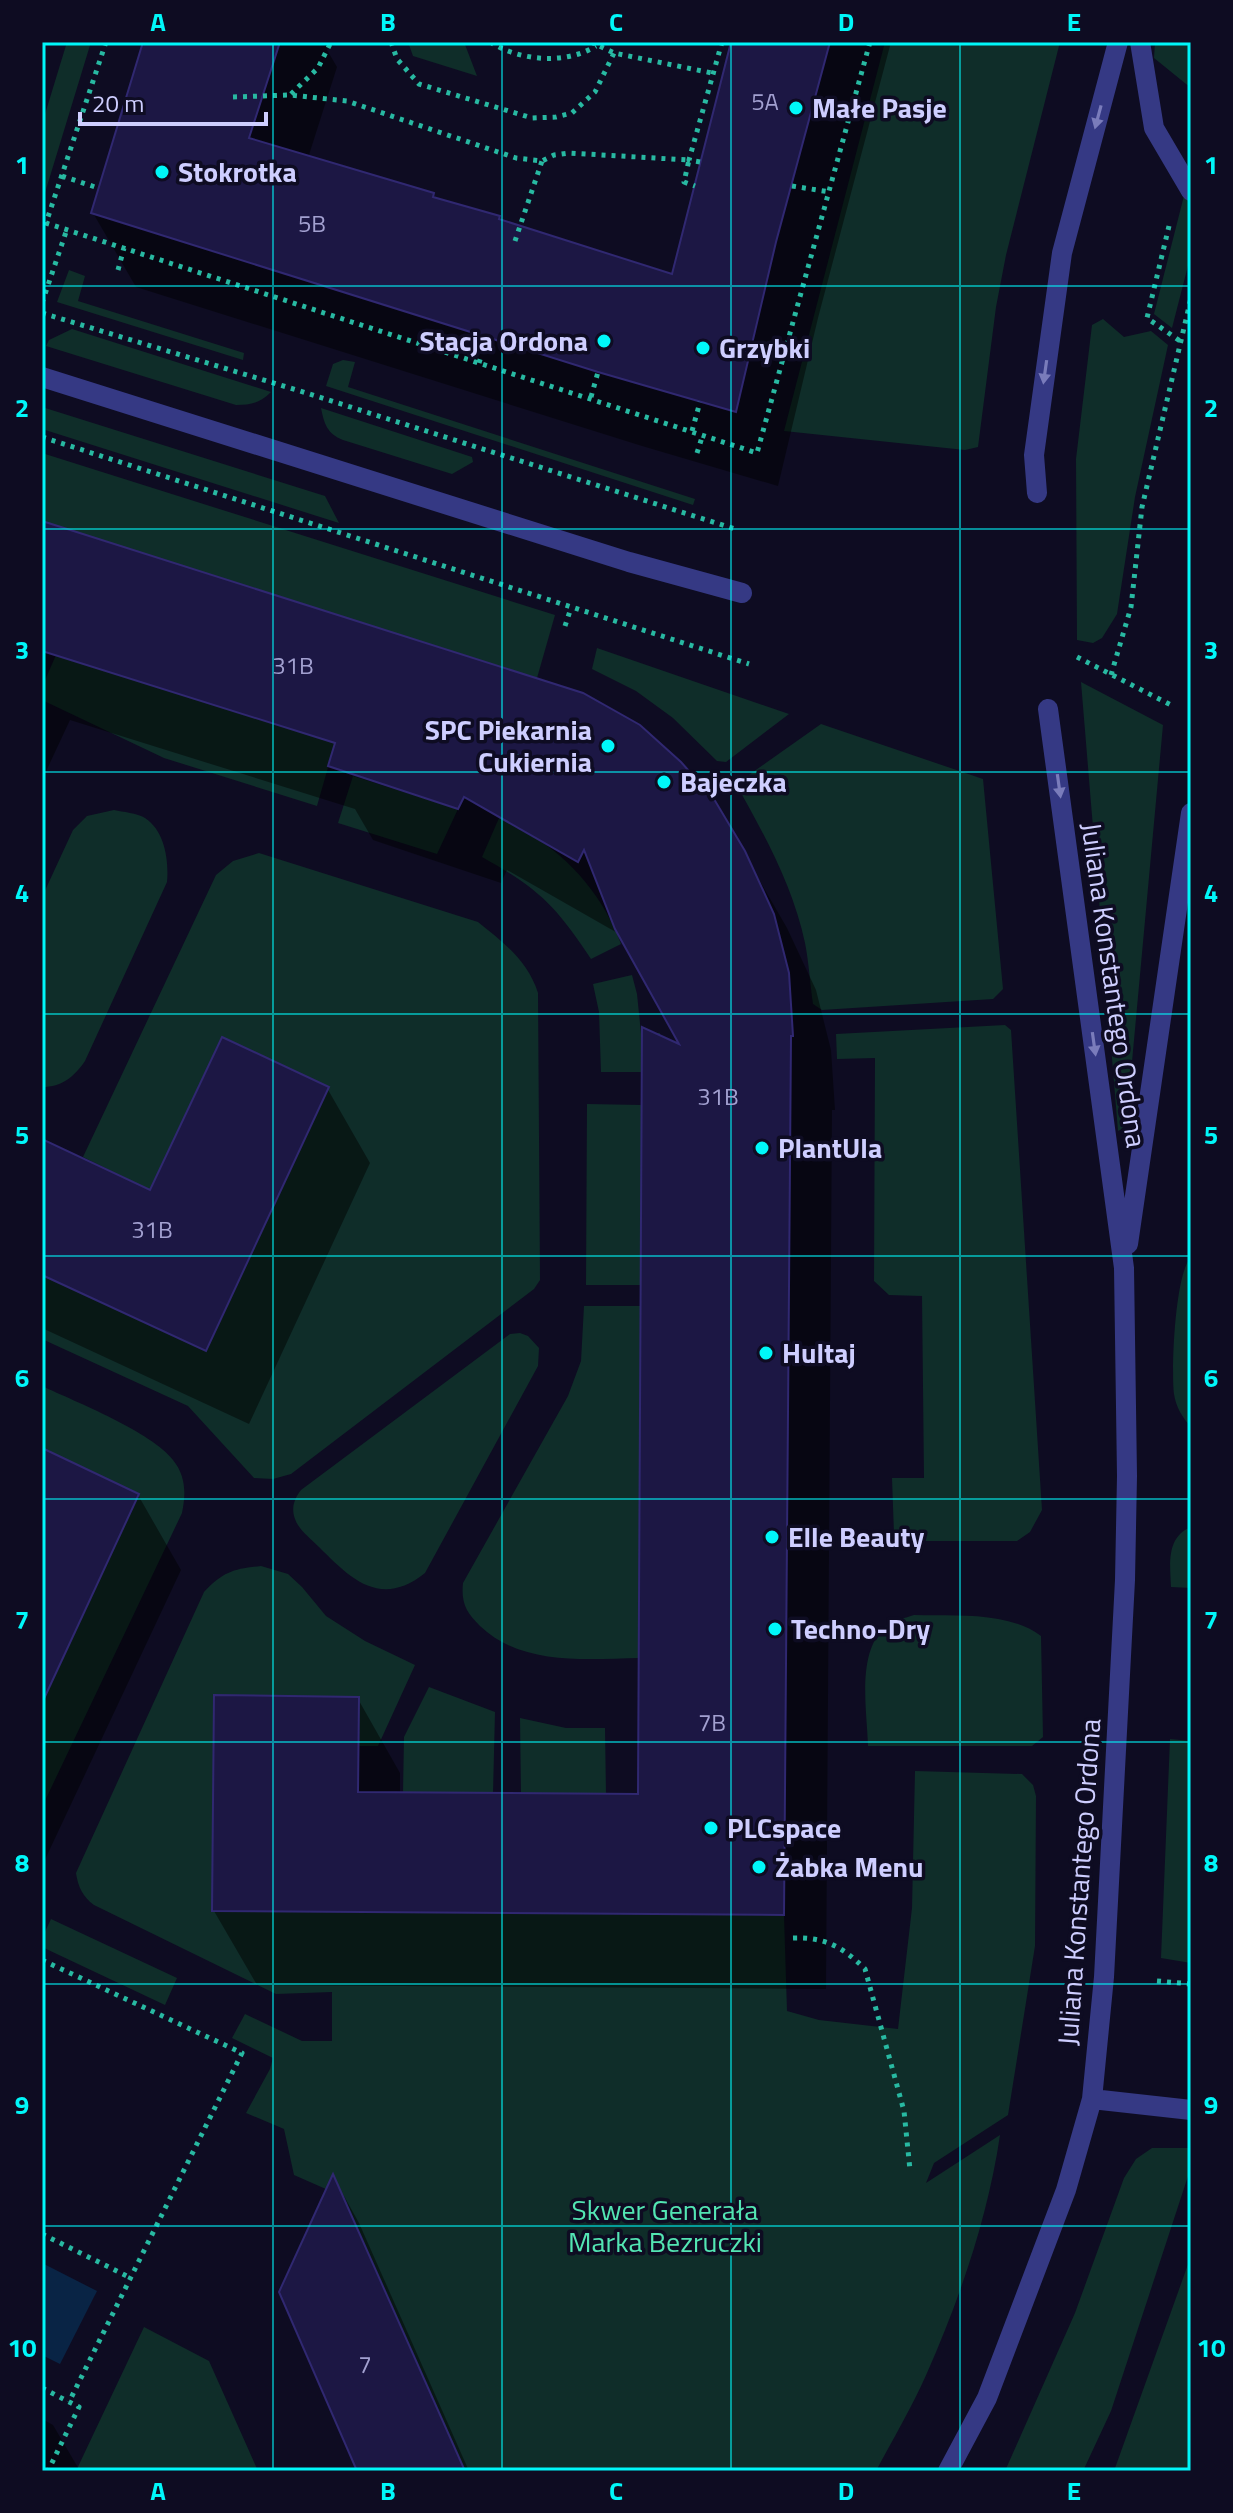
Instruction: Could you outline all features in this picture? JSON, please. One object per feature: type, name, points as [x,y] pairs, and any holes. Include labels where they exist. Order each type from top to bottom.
[{"type":"street","points":[[1037,493],[1034,455],[1062,253],[1118,42]]},
{"type":"street","points":[[1140,42],[1154,128],[1186,183]]},
{"type":"street","points":[[42,377],[629,562],[742,593]]},
{"type":"street","name":"Juliana Konstantego Ordona","points":[[948,2471],[987,2398],[1066,2190],[1092,2099],[1104,1977],[1125,1580],[1124,1268],[1048,709]]},
{"type":"street","name":"Juliana Konstantego Ordona","points":[[1124,1268],[1191,813]]},
{"type":"street","points":[[1092,2099],[1191,2110]]},
{"type":"path","points":[[106,42],[62,176],[45,215],[46,223],[757,453],[870,42]]},
{"type":"path","points":[[290,95],[318,68],[331,42]]},
{"type":"path","points":[[391,42],[397,59],[419,84],[532,118],[572,113],[595,92],[614,53]]},
{"type":"path","points":[[490,42],[501,49],[535,58],[566,56],[587,51],[594,44],[614,53],[712,73]]},
{"type":"path","points":[[695,186],[684,182],[722,42]]},
{"type":"path","points":[[233,97],[290,95],[347,101],[516,158],[542,161],[569,153],[700,162]]},
{"type":"path","points":[[515,241],[542,161]]},
{"type":"path","points":[[62,176],[98,188]]},
{"type":"path","points":[[1180,341],[1147,318],[1186,183]]},
{"type":"path","points":[[792,186],[830,192]]},
{"type":"path","points":[[42,303],[67,229]]},
{"type":"path","points":[[118,270],[124,248]]},
{"type":"path","points":[[1111,675],[1131,607],[1142,507],[1191,298]]},
{"type":"path","points":[[42,313],[735,529]]},
{"type":"path","points":[[479,363],[487,336]]},
{"type":"path","points":[[591,397],[598,372]]},
{"type":"path","points":[[692,431],[700,402]]},
{"type":"path","points":[[697,453],[703,434]]},
{"type":"path","points":[[42,437],[749,664]]},
{"type":"path","points":[[565,626],[571,608]]},
{"type":"path","points":[[1077,657],[1171,705]]},
{"type":"path","points":[[514,755],[541,769]]},
{"type":"path","points":[[793,1938],[816,1937],[848,1953],[865,1969],[904,2111],[910,2170]]},
{"type":"path","points":[[42,1960],[242,2053],[69,2402]]},
{"type":"path","points":[[1157,1981],[1191,1984]]},
{"type":"path","points":[[42,2234],[131,2278]]},
{"type":"path","points":[[42,2388],[79,2407],[48,2471]]},
{"type":"green space","points":[[67,42],[91,42],[44,196],[42,124]]},
{"type":"green space","points":[[408,42],[464,42],[477,76],[413,56]]},
{"type":"green space","points":[[885,42],[1060,42],[1006,255],[978,447],[965,450],[784,431]]},
{"type":"green space","points":[[1155,42],[1191,42],[1191,88],[1154,58]]},
{"type":"green space","points":[[1191,168],[1191,254],[1172,328],[1154,314]]},
{"type":"green space","points":[[69,270],[85,276],[78,301],[244,353],[243,360],[57,302]]},
{"type":"green space","points":[[1103,319],[1124,337],[1151,331],[1168,345],[1135,497],[1117,614],[1102,638],[1093,643],[1077,640],[1076,459],[1092,325]]},
{"type":"green space","points":[[72,329],[271,392],[255,403],[236,405],[46,346],[49,340]]},
{"type":"green space","points":[[343,360],[355,362],[348,387],[695,499],[693,505],[326,386],[333,364]]},
{"type":"green space","points":[[42,407],[325,496],[339,523],[42,429]]},
{"type":"green space","points":[[321,408],[472,457],[473,462],[452,474],[343,440],[333,435],[327,427]]},
{"type":"green space","points":[[42,453],[555,615],[537,678],[42,521]]},
{"type":"green space","points":[[597,648],[789,714],[726,762],[717,761],[673,718],[636,691],[592,669]]},
{"type":"green space","points":[[56,655],[335,743],[317,806],[164,758],[42,700],[42,687]]},
{"type":"green space","points":[[1081,682],[1163,725],[1126,1127],[1118,1131]]},
{"type":"green space","points":[[821,724],[983,779],[1003,989],[993,999],[822,1010],[813,1004],[805,943],[793,901],[767,841],[736,784]]},
{"type":"green space","points":[[519,772],[536,824],[531,835],[560,856],[585,882],[606,912],[621,944],[591,959],[556,911],[532,889],[482,857]]},
{"type":"green space","points":[[353,776],[458,809],[437,854],[338,823]]},
{"type":"green space","points":[[114,810],[142,816],[152,824],[161,838],[166,856],[167,882],[85,1061],[67,1080],[42,1087],[42,897],[73,830],[87,816]]},
{"type":"green space","points":[[259,853],[478,922],[521,962],[538,993],[540,1280],[534,1289],[291,1474],[273,1479],[254,1478],[188,1406],[42,1339],[42,1275],[329,1087],[222,1037],[150,1190],[83,1157],[216,875],[233,861]]},
{"type":"green space","points":[[632,975],[641,1033],[660,1033],[660,1072],[601,1072],[599,1012],[593,984]]},
{"type":"green space","points":[[1005,1025],[1011,1030],[1042,1510],[1030,1532],[1017,1541],[903,1541],[894,1534],[892,1478],[924,1478],[922,1296],[889,1295],[874,1281],[875,1058],[837,1059],[836,1034]]},
{"type":"green space","points":[[587,1104],[642,1105],[642,1285],[586,1285]]},
{"type":"green space","points":[[1191,1257],[1191,1427],[1175,1399],[1173,1364],[1181,1282]]},
{"type":"green space","points":[[584,1306],[640,1306],[639,1658],[576,1659],[515,1648],[480,1626],[468,1612],[463,1596],[463,1583],[568,1396],[581,1361]]},
{"type":"green space","points":[[510,1334],[528,1336],[539,1348],[538,1366],[425,1573],[409,1583],[380,1589],[354,1578],[299,1526],[293,1511],[301,1490]]},
{"type":"green space","points":[[42,1386],[112,1418],[163,1449],[177,1466],[183,1479],[184,1492],[182,1513],[42,1807],[42,1700],[139,1494],[42,1448]]},
{"type":"green space","points":[[1191,1527],[1191,1588],[1171,1587],[1173,1544]]},
{"type":"green space","name":"Skwer Generała Marka Bezruczki","points":[[261,1566],[288,1574],[326,1616],[365,1641],[415,1665],[378,1746],[358,1746],[358,1697],[214,1696],[213,1911],[784,1915],[787,2011],[819,2020],[898,2029],[912,1908],[915,1771],[1022,1774],[1033,1785],[1036,1796],[1035,1946],[1008,2115],[934,2163],[926,2183],[1000,2135],[980,2227],[951,2316],[909,2411],[876,2471],[465,2471],[344,2197],[294,2175],[284,2129],[246,2113],[273,2058],[232,2038],[245,2014],[302,2041],[332,2041],[332,1992],[276,1994],[94,1905],[84,1895],[77,1878],[76,1873],[204,1592],[230,1572]]},
{"type":"green space","points":[[914,1615],[997,1619],[1013,1622],[1041,1636],[1043,1737],[1032,1746],[868,1746],[865,1682],[870,1651],[886,1626]]},
{"type":"green space","points":[[429,1687],[495,1712],[493,1794],[403,1793],[404,1737]]},
{"type":"green space","points":[[520,1718],[566,1728],[605,1728],[606,1794],[521,1794]]},
{"type":"green space","points":[[1170,1739],[1191,1741],[1191,1963],[1161,1958]]},
{"type":"green space","points":[[51,1919],[177,1978],[165,2005],[42,1947],[42,1938]]},
{"type":"green space","points":[[1152,2148],[1191,2148],[1191,2167],[1111,2411],[1083,2471],[1005,2471],[1075,2313],[1124,2178],[1136,2159]]},
{"type":"green space","points":[[1191,2256],[1191,2471],[1114,2471]]},
{"type":"green space","points":[[144,2327],[209,2361],[258,2471],[76,2471]]},
{"type":"water","points":[[42,2263],[97,2291],[60,2364],[42,2355]]},
{"type":"building","points":[[143,42],[280,42],[249,138],[434,193],[433,197],[500,216],[499,219],[672,274],[731,42],[830,42],[776,242],[736,412],[598,372],[91,213]]},
{"type":"building","points":[[42,521],[583,693],[640,725],[681,762],[714,799],[745,851],[774,914],[789,973],[793,1036],[784,1915],[212,1911],[214,1695],[359,1697],[358,1792],[638,1794],[642,1027],[679,1044],[615,929],[584,850],[578,862],[464,797],[458,809],[328,766],[335,743],[42,651]]},
{"type":"building","points":[[222,1037],[329,1087],[206,1351],[42,1275],[42,1139],[150,1190]]},
{"type":"building","points":[[42,1448],[139,1494],[42,1703]]},
{"type":"building","points":[[333,2174],[465,2471],[357,2471],[279,2292]]},
{"type":"place","name":"Małe Pasje","points":[[796,108]]},
{"type":"place","name":"Stokrotka","points":[[162,172]]},
{"type":"place","name":"Stacja Ordona","points":[[604,341]]},
{"type":"place","name":"Grzybki","points":[[703,348]]},
{"type":"place","name":"SPC Piekarnia Cukiernia","points":[[608,746]]},
{"type":"place","name":"Bajeczka","points":[[664,782]]},
{"type":"place","name":"PlantUla","points":[[762,1148]]},
{"type":"place","name":"Hultaj","points":[[766,1353]]},
{"type":"place","name":"Elle Beauty","points":[[772,1537]]},
{"type":"place","name":"Techno-Dry","points":[[775,1629]]},
{"type":"place","name":"PLCspace","points":[[711,1828]]},
{"type":"place","name":"Żabka Menu","points":[[759,1867]]}]
